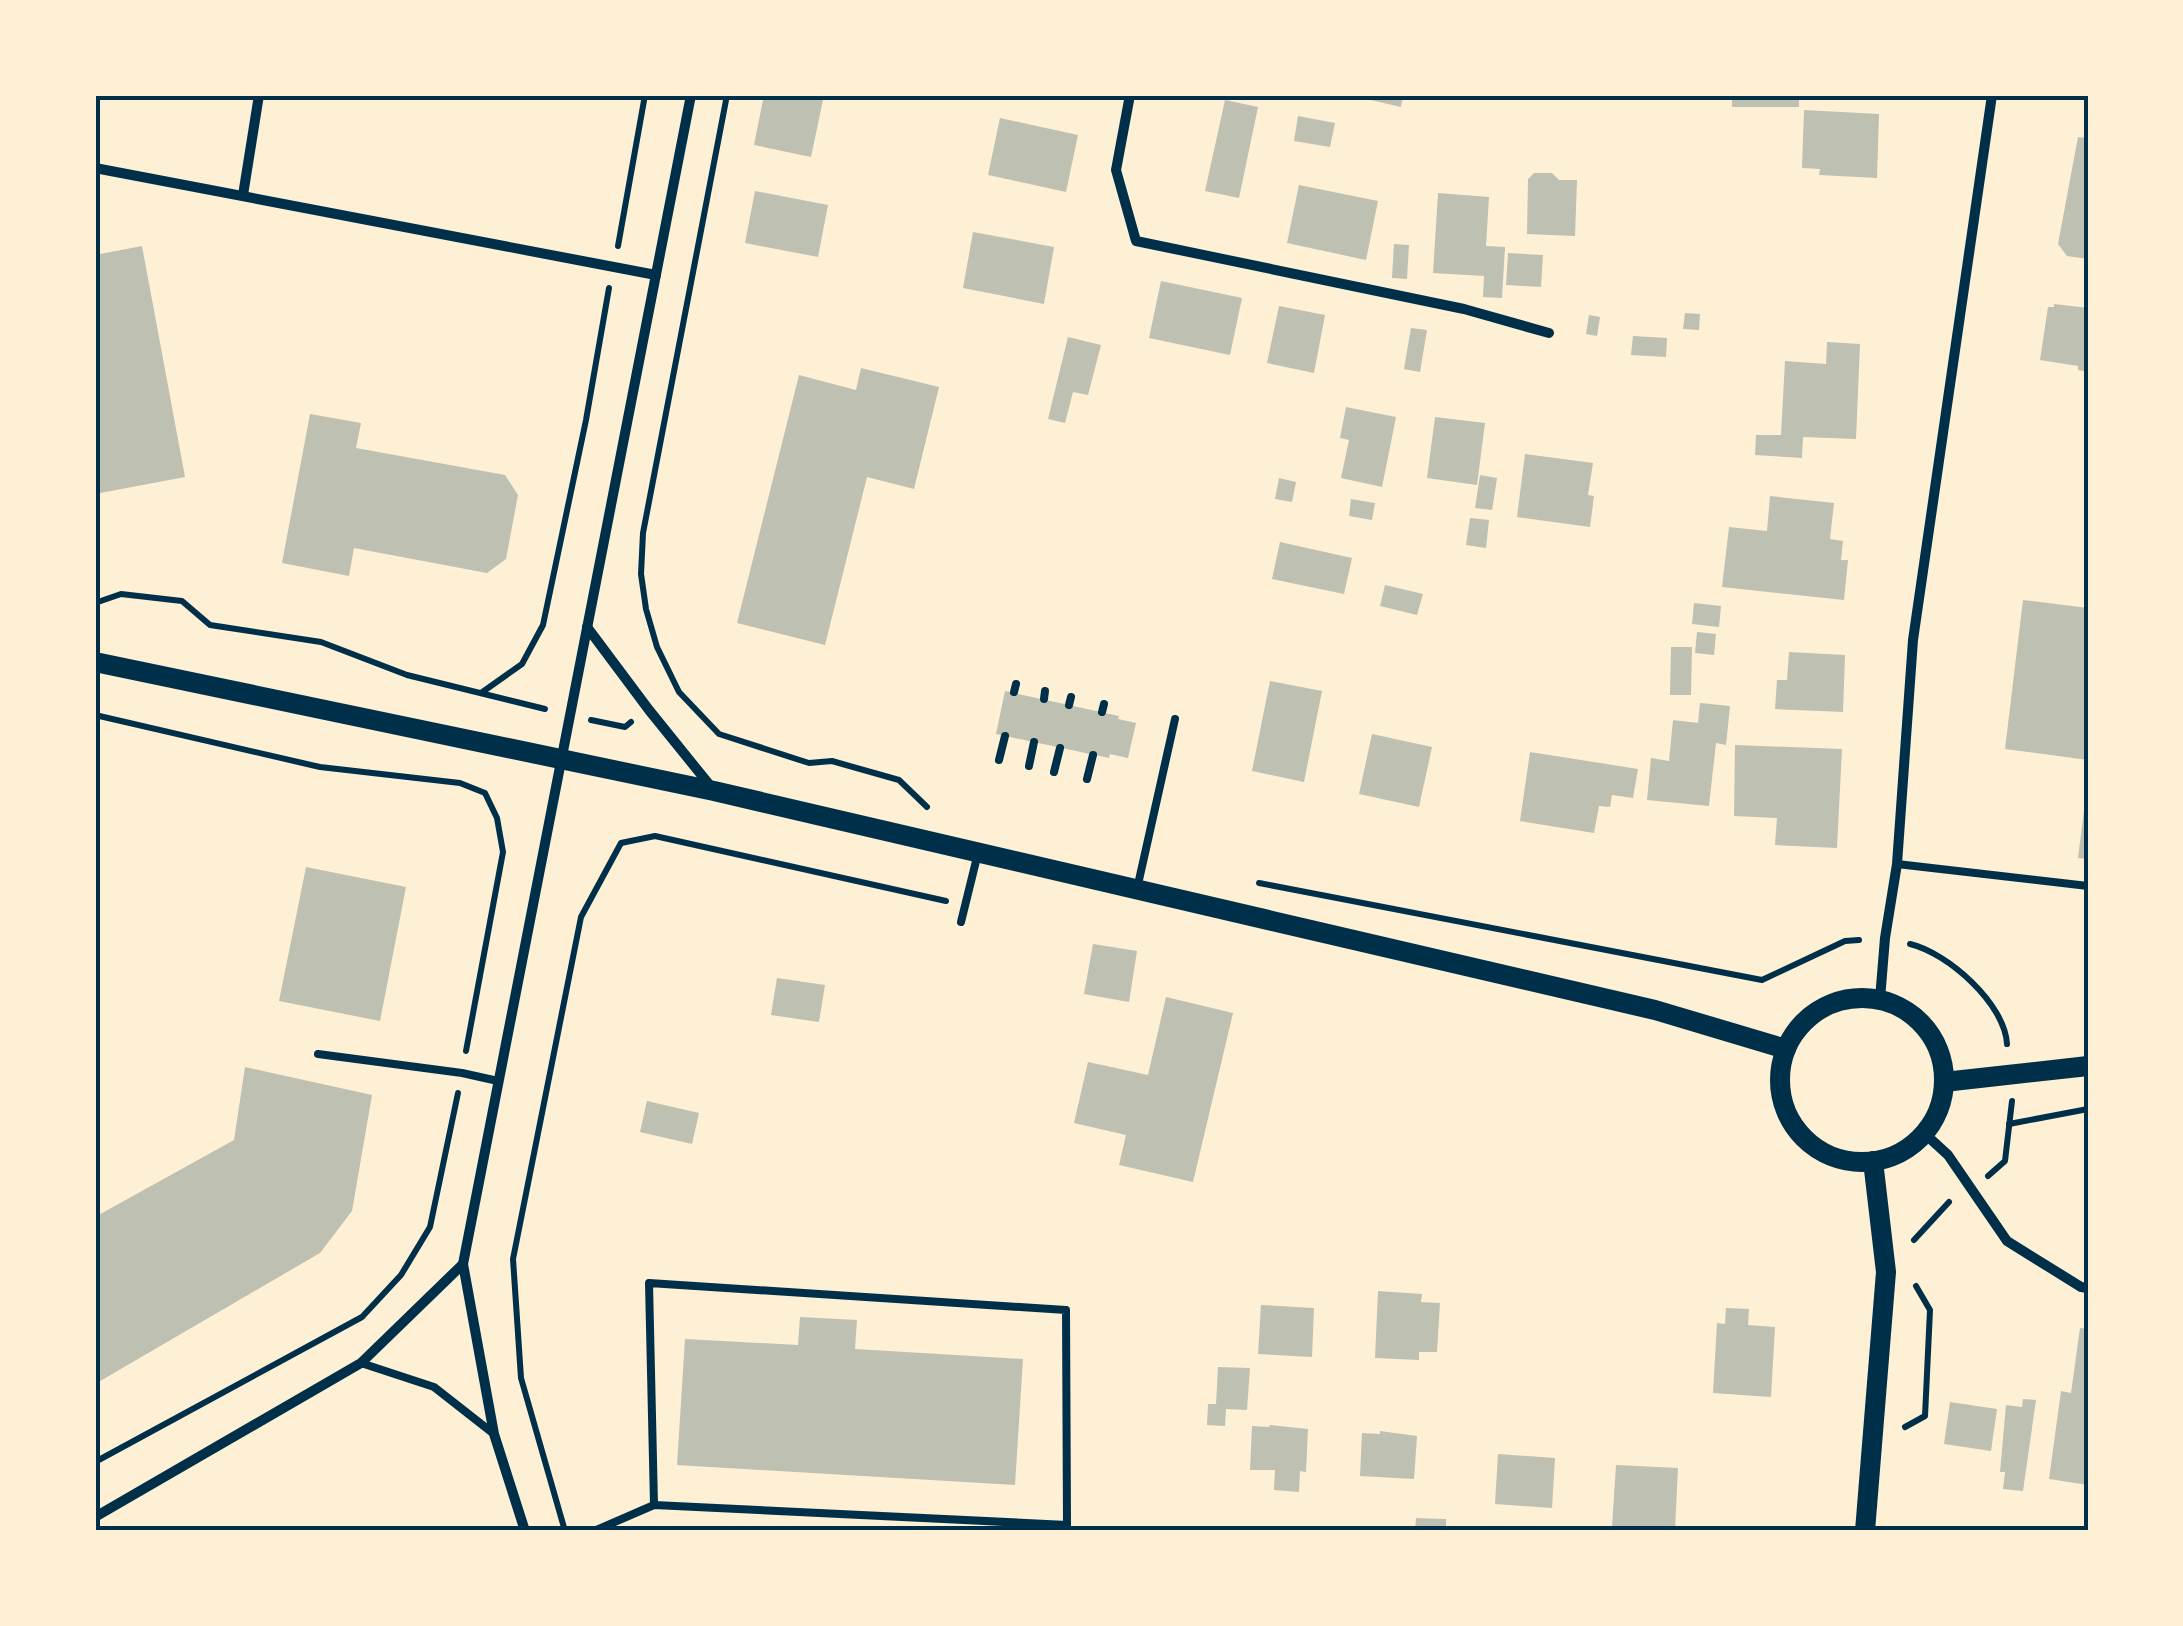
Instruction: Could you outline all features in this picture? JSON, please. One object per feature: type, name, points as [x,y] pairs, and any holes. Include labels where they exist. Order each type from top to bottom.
[{"type":"main road","points":[[95,662],[714,790],[1655,1010],[1786,1048]]},
{"type":"main road","points":[[1851,998],[1880,999],[1906,1010],[1927,1029],[1940,1054],[1944,1082],[1936,1114],[1924,1133],[1896,1154],[1873,1161],[1834,1157],[1811,1144],[1793,1124],[1780,1087],[1786,1048],[1801,1024],[1824,1006],[1851,998]]},
{"type":"main road","points":[[1944,1082],[2088,1066]]},
{"type":"main road","points":[[1865,1531],[1886,1272],[1873,1161]]},
{"type":"street","points":[[243,195],[259,95]]},
{"type":"street","points":[[525,1531],[494,1434],[463,1264],[691,95]]},
{"type":"street","points":[[1130,95],[1116,170],[1136,241],[1464,309],[1549,333]]},
{"type":"street","points":[[1880,999],[1897,864],[1913,640],[1992,95]]},
{"type":"street","points":[[95,168],[656,275]]},
{"type":"street","points":[[587,626],[714,790]]},
{"type":"street","points":[[1924,1133],[1948,1155],[2007,1242],[2088,1288]]},
{"type":"street","points":[[95,1517],[361,1363],[463,1264]]},
{"type":"lane","points":[[1137,889],[1175,719]]},
{"type":"lane","points":[[999,760],[1004,736]]},
{"type":"lane","points":[[1028,766],[1034,742]]},
{"type":"lane","points":[[1054,772],[1060,748]]},
{"type":"lane","points":[[1088,779],[1093,755]]},
{"type":"lane","points":[[961,922],[979,852]]},
{"type":"lane","points":[[1897,864],[2088,886]]},
{"type":"lane","points":[[318,1054],[462,1072],[498,1081]]},
{"type":"lane","points":[[594,1531],[654,1505],[1067,1525],[1066,1310],[649,1282],[654,1505]]},
{"type":"lane","points":[[361,1363],[434,1387],[494,1434]]},
{"type":"path","points":[[95,603],[121,594],[182,602],[210,625],[321,642],[406,675],[480,693],[522,664],[543,624],[586,420],[645,95]]},
{"type":"path","points":[[727,95],[643,533],[641,574],[646,609],[657,647],[679,692],[719,734],[810,763],[832,760],[899,780],[932,813]]},
{"type":"path","points":[[95,715],[320,767],[460,782],[486,792],[497,818],[503,852],[430,1228],[401,1274],[362,1317],[95,1462]]},
{"type":"path","points":[[565,1531],[521,1378],[513,1259],[581,916],[621,843],[655,836],[964,905]]},
{"type":"path","points":[[1240,879],[1762,980],[1845,941],[1885,938],[1931,949],[1988,999],[2006,1028],[2012,1102],[2006,1161],[1942,1208],[1914,1239],[1912,1258]]},
{"type":"path","points":[[2010,1124],[2088,1109]]},
{"type":"path","points":[[1910,1278],[1930,1310],[1926,1416]]},
{"type":"building","points":[[764,95],[824,95],[811,157],[754,145]]},
{"type":"building","points":[[1349,95],[1403,95],[1401,107]]},
{"type":"building","points":[[1732,95],[1799,95],[1799,107],[1732,107]]},
{"type":"building","points":[[1225,100],[1258,107],[1239,198],[1205,191]]},
{"type":"building","points":[[1804,110],[1879,114],[1877,178],[1819,175],[1820,169],[1802,168]]},
{"type":"building","points":[[1298,116],[1335,123],[1330,147],[1294,141]]},
{"type":"building","points":[[1000,118],[1078,135],[1066,192],[988,175]]},
{"type":"building","points":[[2078,137],[2088,138],[2088,259],[2067,256],[2058,244]]},
{"type":"building","points":[[1534,173],[1577,180],[1575,236],[1527,234],[1528,179]]},
{"type":"building","points":[[1299,185],[1378,201],[1366,260],[1287,243]]},
{"type":"building","points":[[755,191],[828,205],[818,257],[745,243]]},
{"type":"building","points":[[1438,193],[1489,197],[1486,246],[1505,247],[1502,298],[1483,297],[1484,276],[1433,273]]},
{"type":"building","points":[[973,232],[1054,247],[1044,304],[963,288]]},
{"type":"building","points":[[1394,244],[1409,245],[1407,279],[1392,278]]},
{"type":"building","points":[[142,246],[185,477],[95,494],[95,255]]},
{"type":"building","points":[[1508,253],[1543,255],[1541,287],[1506,285]]},
{"type":"building","points":[[1161,281],[1242,298],[1230,355],[1149,338]]},
{"type":"building","points":[[2054,304],[2088,308],[2088,372],[2078,370],[2078,366],[2040,360],[2048,307]]},
{"type":"building","points":[[1279,306],[1325,315],[1314,373],[1267,363]]},
{"type":"building","points":[[1685,313],[1700,314],[1699,330],[1683,329]]},
{"type":"building","points":[[1589,315],[1600,317],[1597,336],[1586,334]]},
{"type":"building","points":[[1411,328],[1427,330],[1420,372],[1404,369]]},
{"type":"building","points":[[1633,336],[1667,338],[1666,357],[1631,355]]},
{"type":"building","points":[[1068,337],[1101,345],[1088,395],[1073,392],[1065,423],[1048,419]]},
{"type":"building","points":[[1827,342],[1860,344],[1856,439],[1803,437],[1802,458],[1755,455],[1756,435],[1781,435],[1785,361],[1826,364]]},
{"type":"building","points":[[861,368],[939,387],[914,489],[867,477],[825,645],[737,623],[799,375],[856,390]]},
{"type":"building","points":[[1346,407],[1396,417],[1382,487],[1341,478],[1349,440],[1340,438]]},
{"type":"building","points":[[310,414],[361,423],[356,448],[505,475],[518,495],[506,559],[487,573],[354,548],[349,576],[282,563]]},
{"type":"building","points":[[1435,417],[1485,423],[1477,485],[1427,478]]},
{"type":"building","points":[[1525,454],[1593,463],[1588,495],[1594,496],[1590,527],[1517,517]]},
{"type":"building","points":[[1480,475],[1497,478],[1492,510],[1475,508]]},
{"type":"building","points":[[1279,478],[1296,482],[1292,502],[1275,499]]},
{"type":"building","points":[[1770,496],[1834,503],[1830,539],[1843,541],[1841,560],[1848,560],[1844,600],[1722,587],[1729,527],[1767,531]]},
{"type":"building","points":[[1351,499],[1375,503],[1372,520],[1349,516]]},
{"type":"building","points":[[1470,518],[1489,520],[1486,548],[1466,545]]},
{"type":"building","points":[[1280,542],[1352,558],[1344,594],[1272,579]]},
{"type":"building","points":[[1385,585],[1423,594],[1417,615],[1380,606]]},
{"type":"building","points":[[2023,600],[2088,608],[2088,760],[2005,749]]},
{"type":"building","points":[[1694,603],[1721,606],[1719,627],[1692,624]]},
{"type":"building","points":[[1697,632],[1716,634],[1714,655],[1695,653]]},
{"type":"building","points":[[1671,647],[1692,647],[1691,695],[1670,695]]},
{"type":"building","points":[[1789,652],[1845,655],[1843,712],[1775,709],[1777,680],[1787,680]]},
{"type":"building","points":[[1270,681],[1322,691],[1304,782],[1252,771]]},
{"type":"building","points":[[1005,691],[1136,723],[1128,758],[1110,754],[1109,758],[996,734]]},
{"type":"building","points":[[1700,703],[1730,706],[1726,745],[1716,743],[1709,806],[1647,800],[1651,758],[1669,761],[1673,720],[1698,723]]},
{"type":"building","points":[[1372,734],[1432,747],[1419,807],[1359,794]]},
{"type":"building","points":[[1735,745],[1842,749],[1837,848],[1775,845],[1777,818],[1734,816]]},
{"type":"building","points":[[1530,752],[1638,769],[1633,798],[1612,795],[1610,807],[1599,806],[1594,833],[1520,821]]},
{"type":"building","points":[[2088,795],[2088,859],[2078,858]]},
{"type":"building","points":[[306,867],[406,887],[380,1021],[279,1001]]},
{"type":"building","points":[[1093,944],[1137,951],[1129,1002],[1084,994]]},
{"type":"building","points":[[777,978],[825,985],[819,1022],[771,1015]]},
{"type":"building","points":[[1166,997],[1233,1013],[1193,1182],[1119,1165],[1126,1135],[1074,1123],[1088,1062],[1148,1075]]},
{"type":"building","points":[[245,1067],[372,1095],[352,1211],[320,1253],[95,1384],[95,1217],[234,1140]]},
{"type":"building","points":[[647,1101],[699,1113],[692,1144],[640,1132]]},
{"type":"building","points":[[1378,1291],[1422,1294],[1421,1302],[1440,1303],[1437,1352],[1419,1352],[1419,1360],[1375,1358]]},
{"type":"building","points":[[1261,1305],[1314,1308],[1312,1357],[1258,1354]]},
{"type":"building","points":[[1726,1308],[1749,1309],[1748,1325],[1775,1327],[1771,1397],[1713,1393],[1717,1323],[1725,1324]]},
{"type":"building","points":[[800,1317],[857,1320],[855,1349],[1023,1359],[1015,1485],[677,1465],[685,1339],[798,1345]]},
{"type":"building","points":[[2080,1328],[2088,1329],[2088,1485],[2049,1479],[2061,1391],[2071,1393]]},
{"type":"building","points":[[1218,1367],[1250,1368],[1247,1410],[1226,1409],[1225,1426],[1207,1425],[1208,1404],[1216,1404]]},
{"type":"building","points":[[2023,1399],[2036,1400],[2023,1491],[2003,1489],[2005,1472],[2000,1472],[2006,1405],[2022,1407]]},
{"type":"building","points":[[1950,1402],[1997,1409],[1991,1451],[1944,1444]]},
{"type":"building","points":[[1252,1426],[1308,1429],[1306,1472],[1300,1471],[1299,1492],[1274,1490],[1275,1470],[1250,1470]]},
{"type":"building","points":[[1362,1433],[1417,1436],[1414,1479],[1360,1476]]},
{"type":"building","points":[[1498,1454],[1555,1458],[1552,1508],[1495,1504]]},
{"type":"building","points":[[1616,1465],[1678,1468],[1675,1530],[1612,1527]]},
{"type":"building","points":[[1416,1518],[1446,1519],[1446,1531],[1415,1531]]}]
